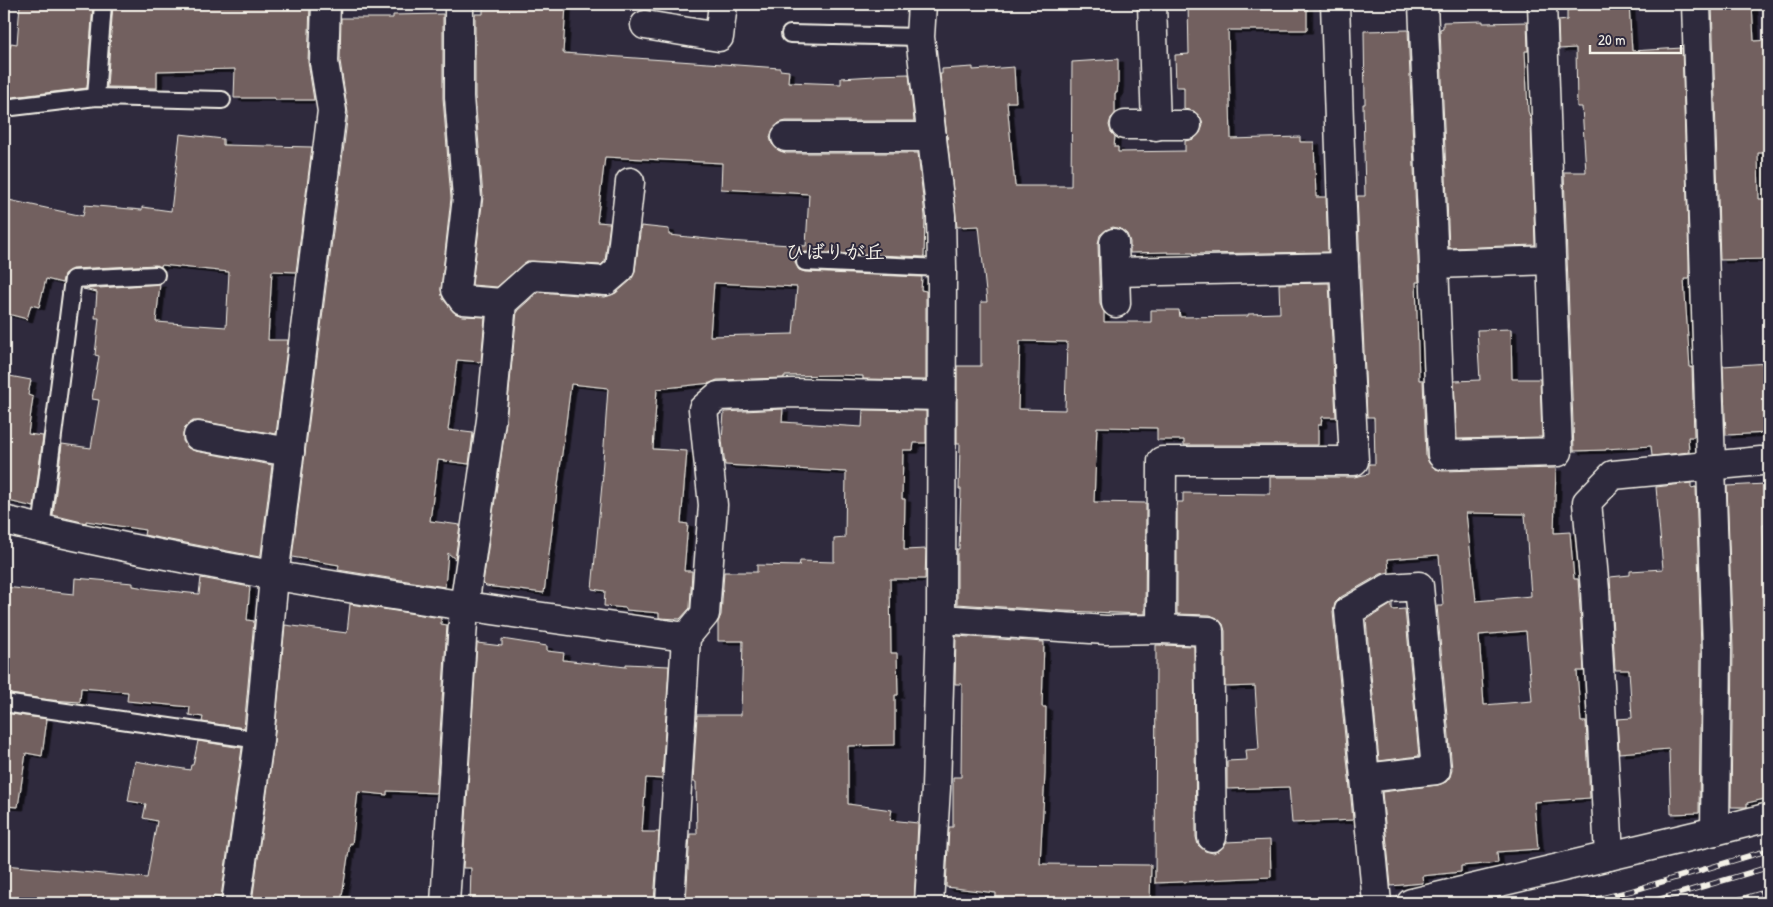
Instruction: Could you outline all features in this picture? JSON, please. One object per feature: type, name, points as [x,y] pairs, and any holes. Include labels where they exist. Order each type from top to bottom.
[{"type":"street","points":[[236,903],[259,740],[274,577],[332,111],[324,62],[326,4]]},
{"type":"street","points":[[459,4],[459,97],[467,198],[456,290],[463,300],[502,303]]},
{"type":"street","points":[[645,25],[719,37],[723,4]]},
{"type":"street","points":[[922,4],[920,37],[941,215],[942,268],[941,619],[936,788],[929,903]]},
{"type":"street","points":[[1152,4],[1156,126]]},
{"type":"street","points":[[1161,629],[1162,461],[1354,461],[1344,267],[1335,4]]},
{"type":"street","points":[[1423,4],[1442,455],[1558,452],[1542,4]]},
{"type":"street","points":[[1696,4],[1717,649],[1715,831]]},
{"type":"street","points":[[1125,125],[1186,125]]},
{"type":"street","points":[[786,137],[932,137]]},
{"type":"street","points":[[445,903],[464,607],[491,420],[502,303],[532,276],[606,281],[620,269],[630,182]]},
{"type":"street","points":[[1114,242],[1116,303]]},
{"type":"street","points":[[1435,264],[1551,260]]},
{"type":"street","points":[[1115,272],[1344,267]]},
{"type":"street","points":[[670,903],[686,637],[705,614],[713,505],[703,409],[718,396],[792,393],[942,396]]},
{"type":"street","points":[[198,436],[290,452]]},
{"type":"street","points":[[1609,856],[1595,590],[1588,502],[1613,475],[1761,461]]},
{"type":"street","points":[[4,520],[274,577],[464,607],[686,637]]},
{"type":"street","points":[[1365,778],[1436,770],[1419,586],[1389,588],[1350,612],[1365,778],[1377,903]]},
{"type":"street","points":[[941,619],[1096,629],[1209,631],[1212,837]]},
{"type":"street","points":[[1411,903],[1769,817]]},
{"type":"lane","points":[[96,97],[104,4]]},
{"type":"lane","points":[[790,34],[920,37]]},
{"type":"lane","points":[[4,108],[96,97],[222,100]]},
{"type":"lane","points":[[805,262],[942,268]]},
{"type":"lane","points":[[41,529],[73,279],[156,275]]},
{"type":"lane","points":[[4,703],[259,740]]},
{"type":"building","points":[[20,4],[93,4],[87,88],[4,98],[4,48],[10,48],[11,43],[17,44]]},
{"type":"building","points":[[113,4],[310,4],[308,62],[314,100],[234,98],[235,69],[157,71],[157,88],[107,87]]},
{"type":"building","points":[[1188,4],[1307,4],[1307,30],[1228,30],[1231,139],[1300,137],[1300,142],[1314,142],[1316,197],[1326,197],[1328,252],[1130,253],[1130,242],[1127,234],[1121,229],[1113,227],[1100,235],[1098,244],[1100,304],[1104,312],[1104,322],[1151,322],[1151,310],[1179,310],[1180,317],[1248,316],[1248,314],[1280,313],[1279,284],[1329,283],[1336,417],[1322,417],[1321,425],[1318,425],[1318,445],[1184,445],[1184,440],[1157,440],[1157,428],[1097,427],[1094,502],[1146,503],[1145,614],[957,604],[957,549],[959,549],[961,489],[959,489],[960,444],[957,444],[957,366],[981,366],[981,302],[987,302],[979,226],[957,227],[940,74],[942,74],[942,69],[973,67],[973,70],[1014,67],[1016,102],[1007,102],[1015,186],[1071,186],[1072,62],[1118,59],[1115,114],[1111,118],[1109,125],[1111,132],[1115,136],[1114,147],[1118,147],[1118,152],[1185,151],[1185,141],[1194,139],[1200,133],[1203,125],[1201,118],[1194,111],[1184,109],[1184,87],[1176,87],[1175,55],[1189,54]],"holes":[[[1020,341],[1067,342],[1065,410],[1018,409]]]},
{"type":"building","points":[[1583,4],[1629,4],[1632,51],[1682,48],[1689,261],[1689,279],[1684,279],[1690,368],[1692,367],[1694,437],[1688,437],[1689,452],[1652,456],[1651,446],[1574,451],[1564,172],[1586,172],[1582,107],[1577,107],[1576,48],[1559,49],[1558,21],[1567,20],[1567,10],[1583,9]]},
{"type":"building","points":[[1712,4],[1752,4],[1754,41],[1769,40],[1769,153],[1758,153],[1759,199],[1769,199],[1769,259],[1720,260]]},
{"type":"building","points":[[483,5],[566,5],[563,53],[780,68],[780,70],[789,71],[788,82],[841,84],[841,78],[909,74],[914,121],[786,121],[779,123],[773,129],[770,137],[772,144],[778,150],[786,153],[918,153],[925,216],[924,257],[805,252],[797,256],[795,262],[799,270],[805,272],[922,277],[921,290],[926,291],[926,380],[863,379],[863,376],[838,375],[784,376],[784,378],[717,380],[711,383],[657,389],[653,449],[687,451],[681,523],[688,524],[684,571],[692,571],[690,608],[680,619],[659,618],[659,613],[604,606],[605,591],[592,589],[603,474],[608,388],[571,384],[544,593],[486,586],[483,583],[506,422],[517,311],[538,292],[605,297],[616,293],[630,281],[635,271],[641,226],[669,229],[669,235],[806,246],[809,194],[721,189],[722,163],[605,157],[597,222],[610,223],[605,261],[601,265],[527,261],[497,287],[472,285],[483,197],[475,96],[475,14],[483,14]],"holes":[[[714,283],[797,287],[793,334],[710,336]]]},
{"type":"building","points":[[443,14],[443,98],[451,198],[441,289],[443,299],[455,313],[462,316],[485,317],[481,362],[457,360],[448,430],[473,433],[469,464],[438,460],[430,521],[460,525],[455,559],[448,553],[445,587],[338,570],[339,565],[292,557],[348,113],[340,61],[341,18],[393,18],[393,15]]},
{"type":"building","points":[[1483,21],[1483,23],[1527,22],[1528,51],[1525,51],[1528,111],[1531,120],[1535,245],[1449,248],[1440,29],[1443,28],[1443,22]]},
{"type":"building","points":[[1408,30],[1419,282],[1416,282],[1419,380],[1423,380],[1426,456],[1429,463],[1434,468],[1442,471],[1556,468],[1554,533],[1570,532],[1574,579],[1578,579],[1584,671],[1577,671],[1581,722],[1586,722],[1590,798],[1534,802],[1538,849],[1497,852],[1498,863],[1461,866],[1461,872],[1422,876],[1423,883],[1391,886],[1382,792],[1438,785],[1446,782],[1450,777],[1452,769],[1437,606],[1443,606],[1439,555],[1388,559],[1389,572],[1381,574],[1341,597],[1335,603],[1333,612],[1353,820],[1292,823],[1289,787],[1227,789],[1227,761],[1247,760],[1246,750],[1259,749],[1255,686],[1225,687],[1225,631],[1223,624],[1217,618],[1210,615],[1177,614],[1177,502],[1183,502],[1183,493],[1270,494],[1270,477],[1354,477],[1369,474],[1369,464],[1375,464],[1374,417],[1367,417],[1357,196],[1365,196],[1364,31]],"holes":[[[1466,513],[1525,514],[1531,596],[1476,601]],[[1526,631],[1532,701],[1484,705],[1479,635]]]},
{"type":"building","points":[[180,134],[223,139],[223,145],[312,147],[296,272],[272,271],[268,340],[288,340],[276,434],[193,421],[186,426],[183,434],[183,441],[188,448],[195,451],[272,465],[261,554],[259,557],[144,535],[145,530],[86,521],[86,523],[53,515],[62,444],[91,448],[99,400],[92,399],[99,356],[95,355],[99,318],[95,318],[97,292],[83,289],[160,284],[156,322],[226,327],[229,272],[161,265],[161,267],[156,265],[72,269],[64,274],[62,283],[46,279],[39,307],[31,305],[27,319],[4,313],[4,199],[83,216],[85,205],[142,210],[142,207],[171,211]]},
{"type":"building","points":[[1511,329],[1512,379],[1540,379],[1542,437],[1457,439],[1454,381],[1480,380],[1477,330]]},
{"type":"building","points":[[1769,363],[1769,433],[1726,435],[1723,366]]},
{"type":"building","points":[[4,375],[31,380],[28,395],[33,397],[28,434],[43,436],[34,507],[4,500],[4,431],[7,414],[4,413]]},
{"type":"building","points":[[783,409],[782,422],[862,427],[863,410],[926,411],[926,443],[914,443],[913,450],[903,450],[902,499],[905,499],[904,550],[926,549],[925,579],[890,579],[891,653],[897,653],[898,695],[895,695],[895,745],[848,746],[848,804],[892,810],[890,820],[918,823],[914,903],[686,902],[690,834],[697,834],[696,782],[693,782],[697,715],[741,715],[743,641],[718,641],[718,622],[721,615],[724,572],[757,572],[757,565],[799,566],[800,561],[834,562],[834,539],[845,538],[846,472],[725,465],[722,440],[724,412]]},
{"type":"building","points":[[1691,483],[1691,488],[1696,487],[1701,649],[1699,813],[1671,814],[1669,749],[1619,753],[1617,719],[1632,718],[1629,670],[1615,670],[1610,577],[1630,575],[1630,571],[1663,569],[1656,487]]},
{"type":"building","points":[[1765,484],[1767,525],[1763,525],[1766,613],[1769,613],[1769,798],[1747,803],[1747,807],[1731,807],[1733,649],[1727,486]]},
{"type":"building","points":[[75,578],[133,583],[133,586],[151,589],[199,594],[201,578],[250,587],[247,620],[254,621],[244,728],[202,722],[203,717],[189,715],[190,707],[127,701],[128,692],[81,688],[80,702],[50,700],[4,693],[4,587],[74,594]]},
{"type":"building","points":[[350,604],[441,618],[441,624],[447,625],[436,793],[387,791],[387,795],[358,792],[352,844],[350,843],[341,903],[252,902],[274,742],[285,625],[347,633]]},
{"type":"building","points":[[1392,604],[1392,610],[1405,609],[1419,756],[1379,761],[1366,620]]},
{"type":"building","points":[[956,636],[1044,642],[1042,707],[1046,707],[1045,774],[1040,864],[1151,865],[1150,903],[1054,903],[996,899],[996,893],[946,887],[949,827],[953,827],[953,777],[961,777],[962,684],[955,684]]},
{"type":"building","points":[[502,639],[547,646],[547,651],[564,653],[563,660],[626,667],[626,664],[669,666],[662,779],[646,778],[642,832],[659,832],[654,901],[646,900],[646,903],[470,903],[471,868],[463,868],[477,643],[502,646]]},
{"type":"building","points":[[1156,645],[1194,646],[1196,837],[1198,845],[1205,851],[1213,853],[1220,850],[1226,842],[1270,840],[1271,877],[1155,883]]},
{"type":"building","points":[[4,713],[47,719],[42,756],[26,753],[18,807],[4,806]]},
{"type":"building","points":[[198,741],[242,748],[221,897],[213,896],[212,903],[4,903],[4,865],[147,878],[157,821],[143,818],[146,804],[128,801],[135,761],[190,770],[191,765],[193,765]]},
{"type":"railway","points":[[1581,903],[1631,891],[1769,850]]},
{"type":"railway","points":[[1647,903],[1769,867]]},
{"type":"railway","points":[[1728,903],[1769,891]]},
{"type":"district","name":"ひばりが丘","points":[[835,252]]}]
